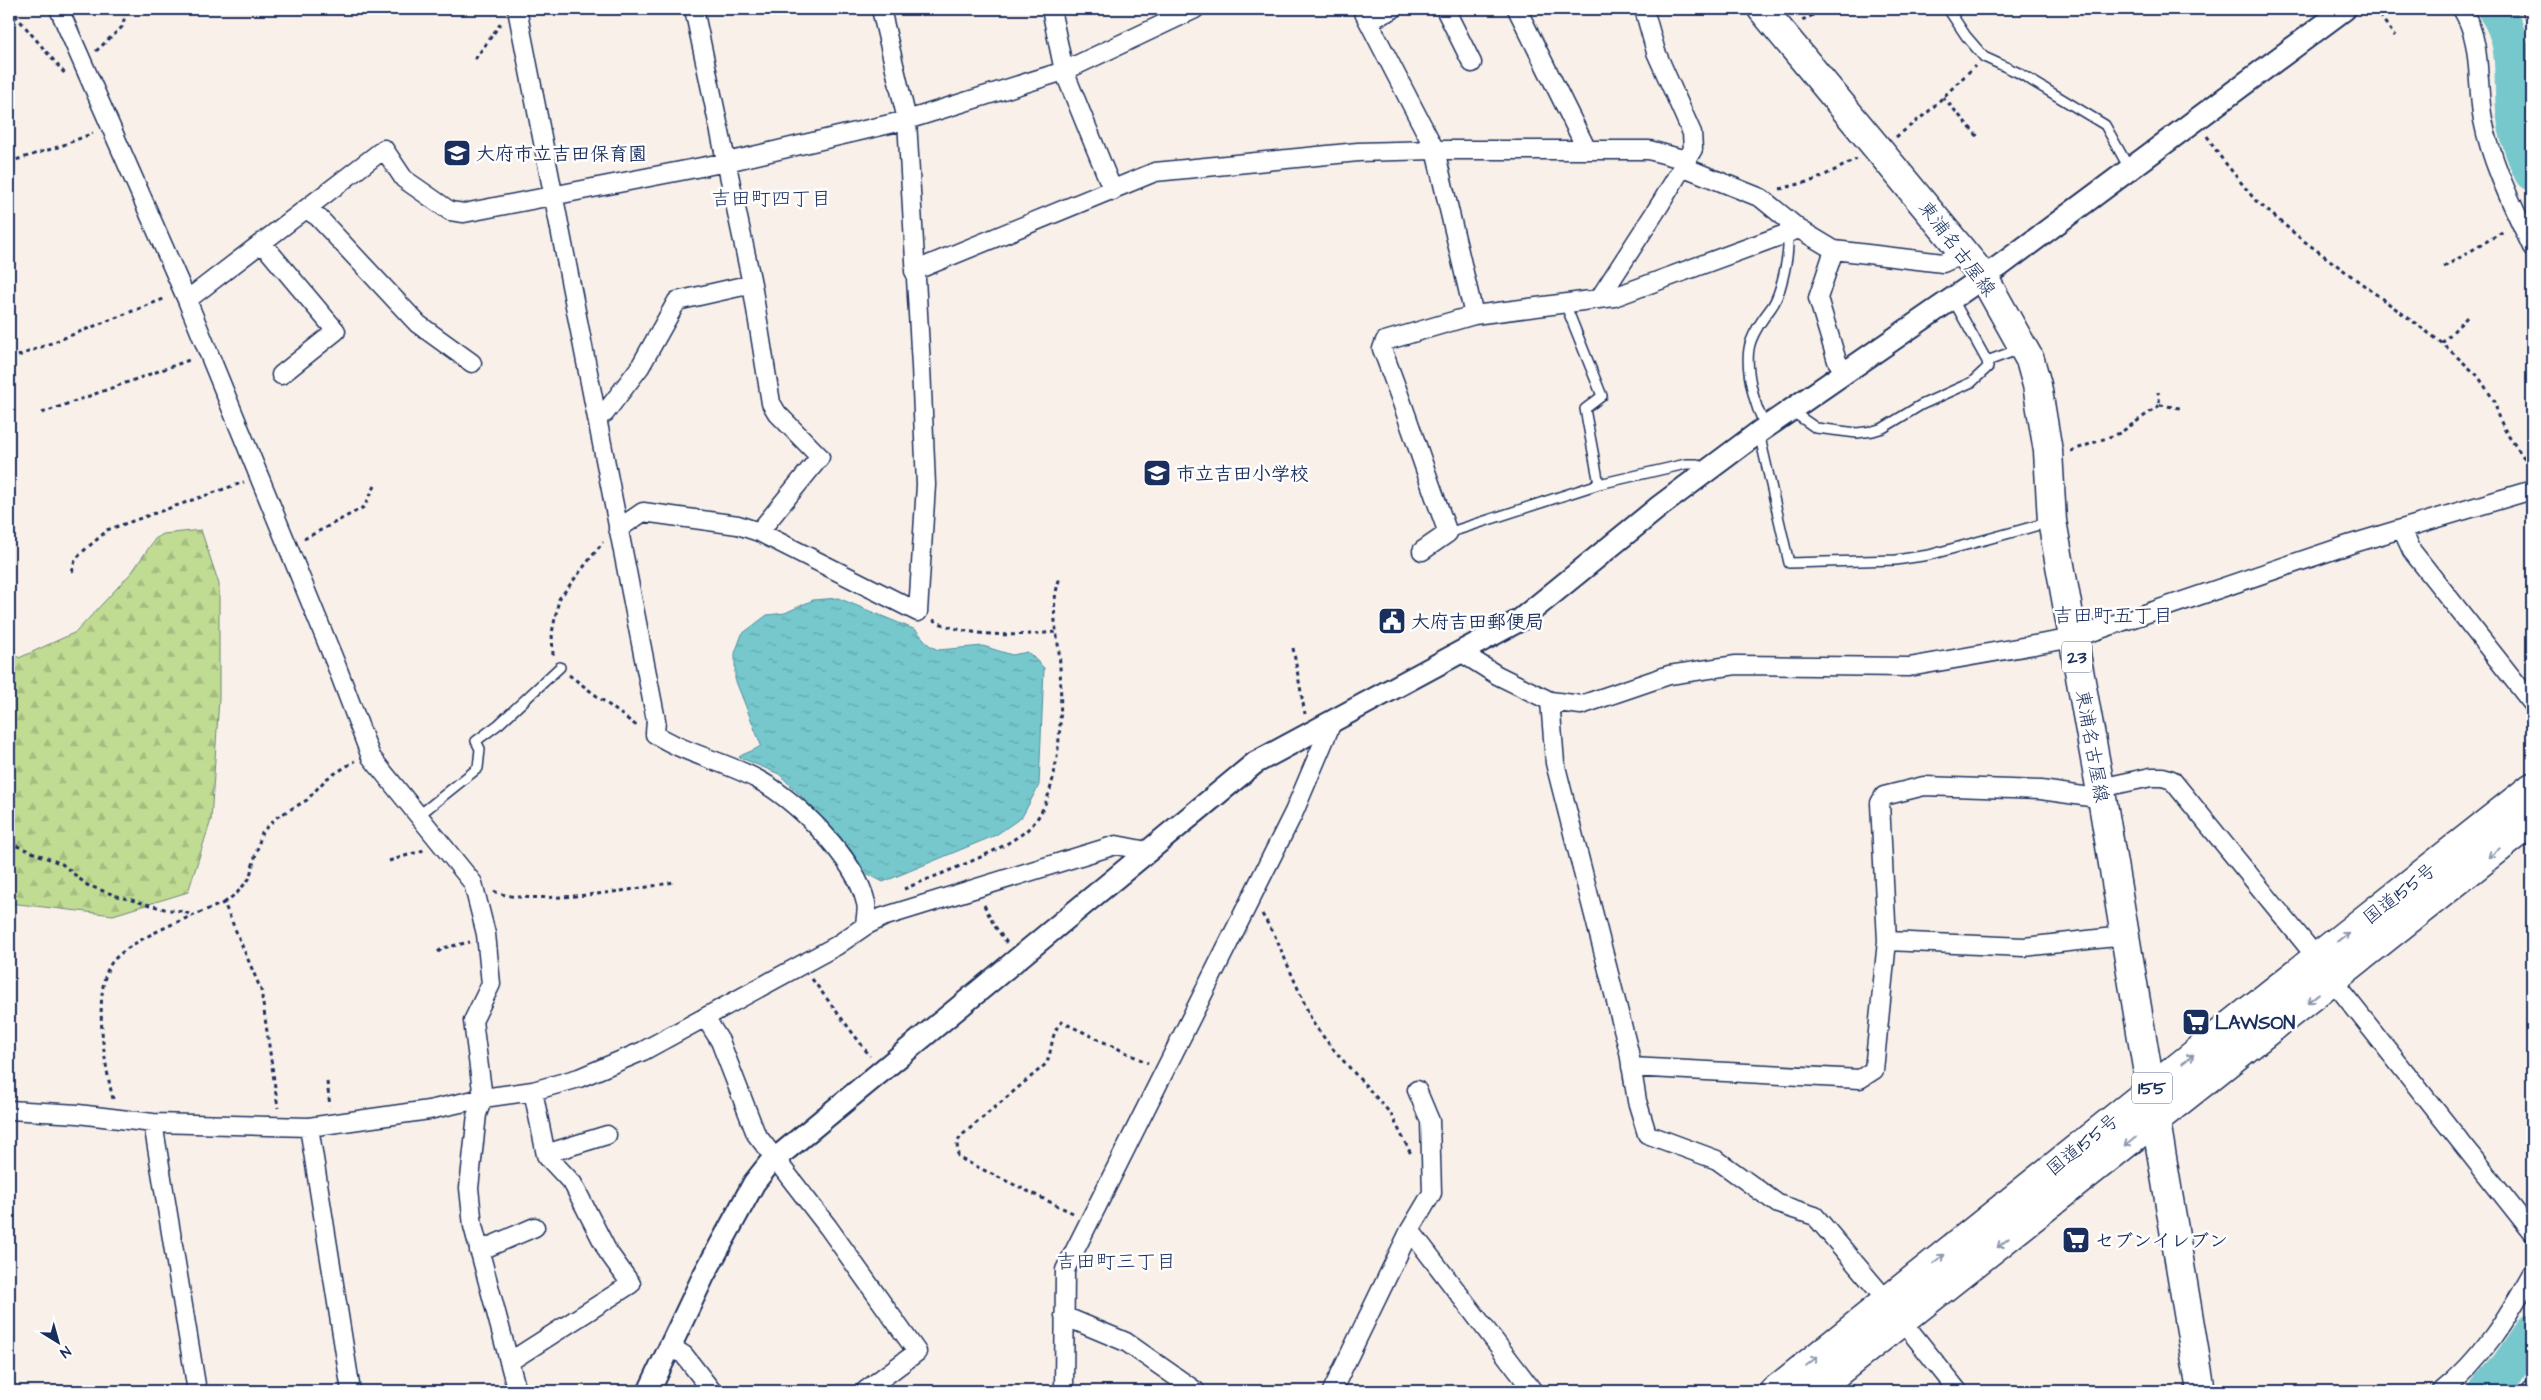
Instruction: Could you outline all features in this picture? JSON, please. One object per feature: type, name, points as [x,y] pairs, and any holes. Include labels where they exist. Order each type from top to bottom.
[{"type":"main road","name":"東浦名古屋線","points":[[1762,9],[1983,276],[2024,347],[2037,385],[2048,459],[2052,521],[2101,792],[2201,1391]]},
{"type":"main road","name":"国道155号","points":[[1774,1391],[2532,787]]},
{"type":"main road","name":"国道155号","points":[[1814,1391],[2334,982],[2532,822]]},
{"type":"street","points":[[59,9],[209,353],[370,753],[418,816],[473,882],[487,940],[491,984],[473,1021],[483,1098],[477,1114],[469,1188],[473,1226],[517,1391]]},
{"type":"street","points":[[694,9],[752,284],[771,403],[777,413],[820,457],[759,532]]},
{"type":"street","points":[[618,528],[644,512],[738,525],[759,532],[918,612],[926,484],[922,366],[914,271],[907,120],[881,9]]},
{"type":"street","points":[[1051,9],[1064,71],[1113,191]]},
{"type":"street","points":[[185,296],[262,243],[384,149],[404,179],[450,211],[464,213],[727,162],[907,120],[1064,71],[1195,9]]},
{"type":"street","points":[[1393,9],[1366,15],[1435,150],[1474,315]]},
{"type":"street","points":[[1445,9],[1472,62]]},
{"type":"street","points":[[1517,9],[1587,150]]},
{"type":"street","points":[[1599,299],[1694,148],[1692,133],[1656,52],[1644,9]]},
{"type":"street","points":[[649,1391],[704,1275],[754,1183],[776,1158],[1147,850],[1255,763],[1520,620],[1705,472],[1762,429],[2070,214],[2345,9]]},
{"type":"street","points":[[2462,9],[2474,35],[2483,118],[2490,150],[2532,247]]},
{"type":"street","points":[[518,10],[656,720],[655,734],[672,746],[727,765],[756,778],[779,791],[801,811],[835,846],[850,868],[867,904],[865,926]]},
{"type":"street","points":[[914,271],[1113,191],[1155,172],[1358,152],[1435,150],[1649,150],[1761,198],[1793,231],[1834,250],[1943,263],[1958,258],[1965,253]]},
{"type":"street","points":[[306,209],[318,217],[418,324],[472,363]]},
{"type":"street","points":[[1422,551],[1448,533],[1423,465],[1403,401],[1382,349],[1385,341],[1474,315],[1614,297],[1793,231]]},
{"type":"street","points":[[262,243],[336,331],[281,375]]},
{"type":"street","points":[[1834,250],[1818,298],[1837,360],[1845,372]]},
{"type":"street","points":[[598,416],[605,414],[640,367],[677,301],[752,284]]},
{"type":"street","points":[[1462,653],[1498,675],[1550,701],[1581,706],[1669,675],[1736,665],[1909,667],[2074,638],[2351,544],[2532,490]]},
{"type":"street","points":[[2402,529],[2412,551],[2532,703]]},
{"type":"street","points":[[1550,701],[1555,762],[1631,1067],[1637,1101],[1647,1134],[1717,1160],[1778,1204],[1815,1216],[1887,1301]]},
{"type":"street","points":[[1064,1391],[1065,1270],[1294,812],[1333,720]]},
{"type":"street","points":[[1631,1067],[1860,1079],[1874,1070],[1887,941],[1880,803],[1884,796],[1924,786],[2040,790],[2090,797],[2114,785],[2163,776],[2172,780],[2316,958]]},
{"type":"street","points":[[9,1110],[117,1118],[153,1123],[309,1126],[429,1110],[483,1098],[533,1091],[579,1078],[643,1052],[836,946],[865,926],[883,917],[1116,845],[1147,850]]},
{"type":"street","points":[[1887,941],[2024,947],[2124,936]]},
{"type":"street","points":[[2334,982],[2532,1232]]},
{"type":"street","points":[[706,1017],[720,1042],[756,1134],[776,1158],[917,1352],[865,1391]]},
{"type":"street","points":[[1332,1391],[1410,1230],[1432,1194],[1430,1122],[1417,1090]]},
{"type":"street","points":[[509,1362],[631,1284],[608,1252],[573,1184],[548,1158],[533,1091]]},
{"type":"street","points":[[153,1123],[197,1391]]},
{"type":"street","points":[[309,1126],[351,1391]]},
{"type":"street","points":[[548,1158],[555,1151],[607,1135]]},
{"type":"street","points":[[479,1251],[535,1227]]},
{"type":"street","points":[[1410,1230],[1533,1391]]},
{"type":"street","points":[[2442,1391],[2481,1353],[2516,1302],[2532,1273]]},
{"type":"street","points":[[1064,1316],[1126,1342],[1196,1391]]},
{"type":"street","points":[[1903,1322],[1958,1391]]},
{"type":"street","points":[[670,1346],[684,1355],[712,1391]]},
{"type":"street","points":[[2529,1391],[2532,1388]]},
{"type":"lane","points":[[1948,9],[1966,36],[1984,57],[2019,73],[2105,125],[2130,168]]},
{"type":"lane","points":[[1793,231],[1780,286],[1771,308],[1752,341],[1749,355],[1757,412],[1789,564],[1896,560],[1929,555],[2052,521]]},
{"type":"lane","points":[[1790,410],[1816,428],[1857,433],[1883,428],[1921,405],[1972,382],[1988,367],[1987,361],[1952,298]]},
{"type":"lane","points":[[1567,304],[1568,311],[1602,396],[1585,408],[1599,484]]},
{"type":"lane","points":[[1987,361],[2024,347]]},
{"type":"lane","points":[[1448,533],[1599,484],[1686,464],[1697,464],[1705,472]]},
{"type":"lane","points":[[418,816],[478,768],[480,749],[476,741],[499,724],[560,667]]},
{"type":"path","points":[[9,9],[74,84],[86,91],[94,89]]},
{"type":"path","points":[[80,58],[88,57],[115,35],[126,17],[128,9]]},
{"type":"path","points":[[2375,9],[2396,36]]},
{"type":"path","points":[[475,60],[498,26],[518,10]]},
{"type":"path","points":[[1761,198],[1784,188],[1815,180],[1878,148],[1944,97],[1984,57]]},
{"type":"path","points":[[1944,97],[1980,139]]},
{"type":"path","points":[[2194,120],[2255,200],[2300,238],[2442,343],[2478,376],[2488,388],[2507,434],[2532,469]]},
{"type":"path","points":[[9,162],[61,146],[110,126]]},
{"type":"path","points":[[2444,266],[2520,221]]},
{"type":"path","points":[[18,356],[149,306],[185,296]]},
{"type":"path","points":[[2442,343],[2469,316]]},
{"type":"path","points":[[42,413],[209,353]]},
{"type":"path","points":[[2158,392],[2160,405]]},
{"type":"path","points":[[2048,459],[2120,433],[2160,405],[2180,408]]},
{"type":"path","points":[[73,572],[74,562],[79,555],[98,541],[107,530],[260,477]]},
{"type":"path","points":[[288,548],[364,507],[374,486]]},
{"type":"path","points":[[618,528],[611,532],[559,599],[552,633],[551,652],[560,667],[645,732],[655,734]]},
{"type":"path","points":[[900,891],[1010,842],[1028,830],[1040,816],[1053,782],[1061,709],[1060,666],[1053,608],[1060,577]]},
{"type":"path","points":[[918,612],[941,624],[996,634],[1056,632]]},
{"type":"path","points":[[1293,648],[1306,720],[1312,732]]},
{"type":"path","points":[[117,1118],[104,1048],[100,1010],[105,975],[112,961],[124,951],[192,915],[224,903],[237,893],[249,879],[262,832],[289,809],[307,800],[326,779],[370,753]]},
{"type":"path","points":[[9,843],[62,864],[87,885],[117,896],[168,910],[183,911],[192,915]]},
{"type":"path","points":[[389,861],[440,843]]},
{"type":"path","points":[[473,882],[480,883],[510,897],[596,893],[674,882]]},
{"type":"path","points":[[978,888],[994,925],[1018,957]]},
{"type":"path","points":[[1251,897],[1274,936],[1314,1023],[1332,1048],[1392,1114],[1413,1158]]},
{"type":"path","points":[[224,903],[261,990],[281,1126]]},
{"type":"path","points":[[438,952],[450,946],[487,940]]},
{"type":"path","points":[[803,964],[881,1070]]},
{"type":"path","points":[[1090,1221],[965,1161],[958,1156],[957,1143],[961,1136],[1046,1064],[1050,1057],[1056,1028],[1062,1022],[1164,1071]]},
{"type":"path","points":[[327,1082],[332,1123]]},
{"type":"path","points":[[9,1389],[24,1391]]},
{"type":"green space","points":[[201,530],[219,584],[219,699],[211,820],[188,892],[113,915],[9,903],[9,648],[19,658],[76,632],[132,572],[155,539],[163,534]]},
{"type":"water","points":[[838,598],[916,630],[929,645],[938,650],[983,646],[1012,655],[1028,652],[1044,668],[1039,785],[1022,817],[996,835],[883,882],[864,872],[851,850],[824,819],[779,774],[739,757],[761,745],[735,679],[735,653],[742,634],[767,615],[785,613],[813,600]]},
{"type":"waterway","points":[[2495,9],[2503,23],[2511,49],[2513,103],[2516,125],[2521,146],[2532,173]]},
{"type":"waterway","points":[[2486,1391],[2508,1367],[2532,1332]]},
{"type":"place","name":"大府市立吉田保育園","points":[[457,153]]},
{"type":"place","name":"市立吉田小学校","points":[[1157,473]]},
{"type":"place","name":"大府吉田郵便局","points":[[1392,621]]},
{"type":"place","name":"LAWSON","points":[[2196,1022]]},
{"type":"place","name":"セブンイレブン","points":[[2076,1240]]},
{"type":"district","name":"吉田町四丁目","points":[[771,198]]},
{"type":"district","name":"吉田町五丁目","points":[[2113,615]]},
{"type":"district","name":"吉田町三丁目","points":[[1116,1261]]}]
